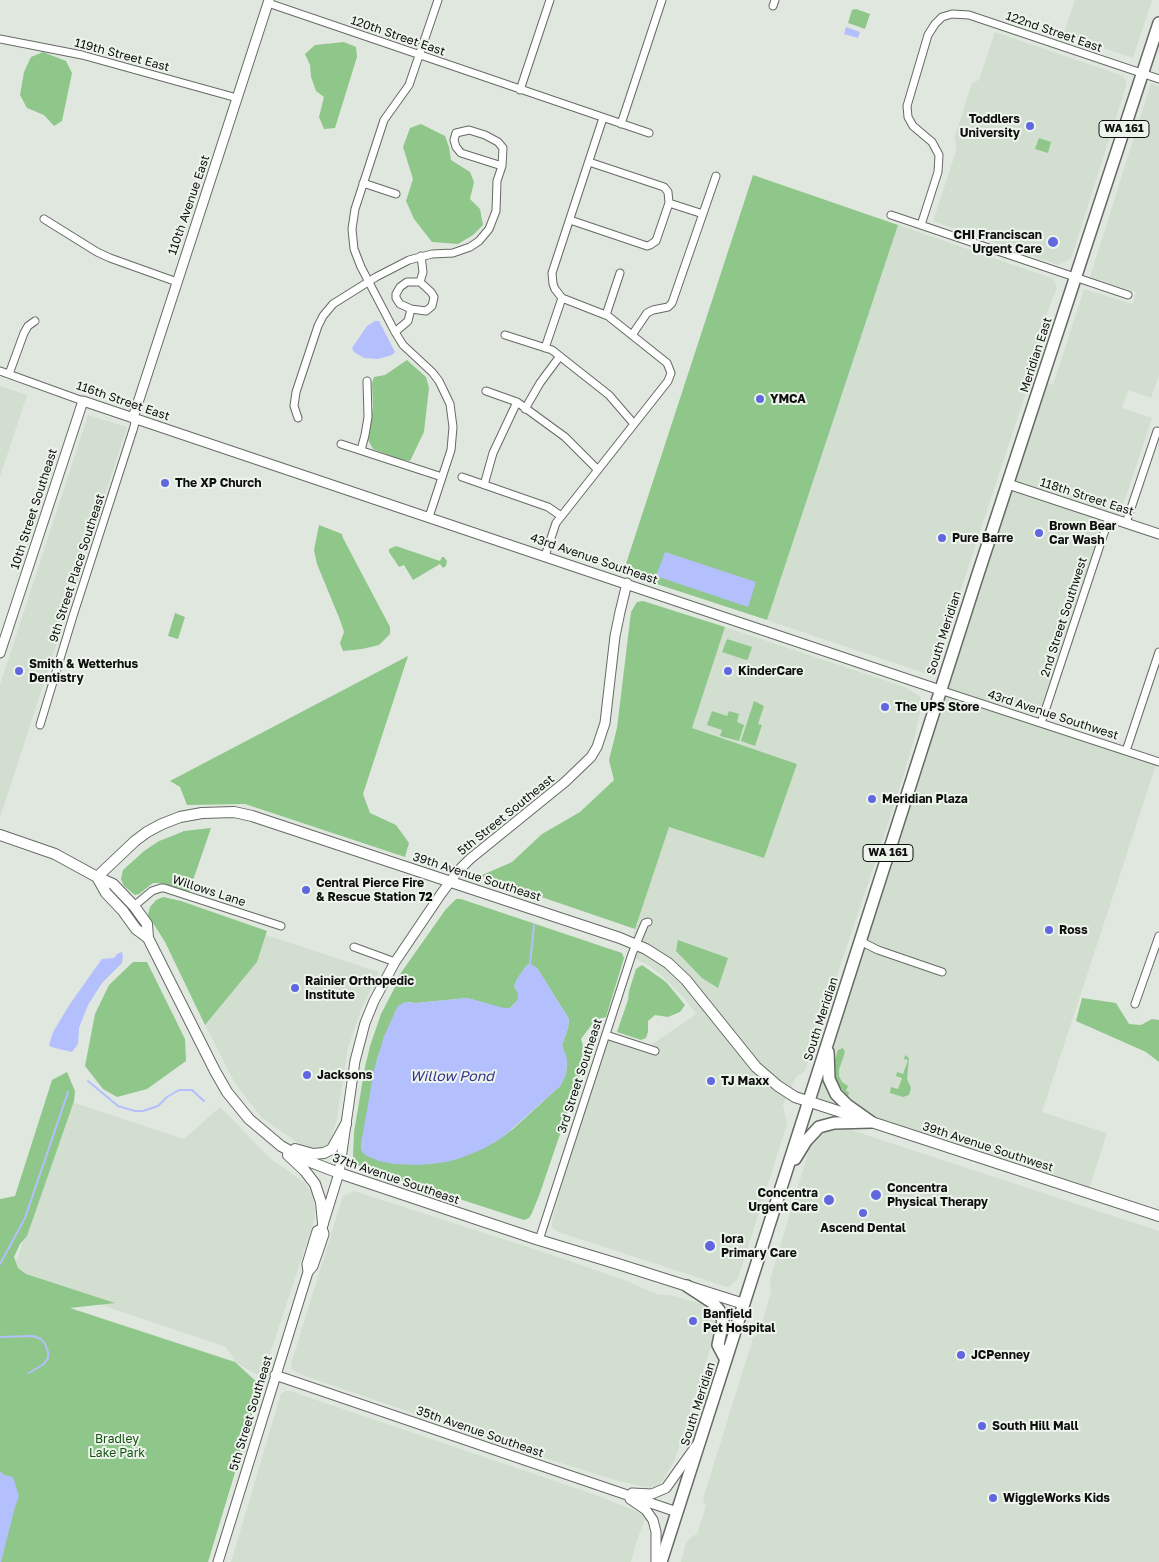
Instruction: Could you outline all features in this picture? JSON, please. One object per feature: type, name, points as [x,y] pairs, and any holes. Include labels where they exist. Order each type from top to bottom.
[{"type":"main road","name":"WA 161","points":[[1143,74],[1159,24]]},
{"type":"main road","name":"Meridian East","points":[[1008,484],[1143,74]]},
{"type":"main road","name":"South Meridian","points":[[661,1562],[940,690],[1008,484]]},
{"type":"main road","name":"39th Avenue Southeast","points":[[97,877],[135,841],[162,824],[180,817],[202,813],[234,812],[252,816],[635,944],[657,956],[686,980],[750,1061],[763,1074],[785,1092],[808,1102]]},
{"type":"main road","points":[[0,835],[55,854],[113,884],[134,906]]},
{"type":"main road","name":"37th Avenue Southeast","points":[[97,877],[106,893],[123,911],[136,929],[148,938]]},
{"type":"main road","name":"37th Avenue Southeast","points":[[134,906],[147,924],[148,938],[221,1083],[249,1119],[271,1139],[302,1158],[339,1173],[539,1240],[744,1304]]},
{"type":"main road","points":[[830,1034],[828,1070],[832,1087],[841,1100],[870,1122]]},
{"type":"main road","name":"39th Avenue Southwest","points":[[808,1102],[1159,1216]]},
{"type":"main road","points":[[786,1174],[806,1141],[819,1127],[834,1123],[870,1122]]},
{"type":"main road","points":[[271,1139],[299,1150],[319,1155],[332,1149],[346,1124]]},
{"type":"main road","points":[[271,1139],[314,1182],[321,1202],[322,1225]]},
{"type":"main road","points":[[687,1286],[719,1310],[722,1320],[718,1345],[726,1360]]},
{"type":"street","points":[[429,517],[453,438],[450,404],[439,381],[432,372],[403,345],[394,332],[354,249],[352,229],[355,209],[384,120],[407,90],[421,56],[438,0]]},
{"type":"street","points":[[520,90],[550,0]]},
{"type":"street","points":[[621,124],[662,0]]},
{"type":"street","name":"120th Street East","points":[[268,2],[649,133]]},
{"type":"street","name":"110th Avenue East","points":[[133,418],[268,2]]},
{"type":"street","name":"122nd Street East","points":[[922,225],[940,162],[936,147],[910,122],[907,112],[907,101],[928,35],[942,17],[952,14],[969,15],[1159,79]]},
{"type":"street","name":"119th Street East","points":[[0,39],[82,55],[237,98]]},
{"type":"street","points":[[544,556],[556,523],[668,381],[671,373],[667,363],[606,315],[562,298],[554,290],[552,272],[603,118]]},
{"type":"street","points":[[298,418],[294,399],[318,326],[323,316],[334,304],[369,281],[409,260],[421,256],[461,251],[475,244],[485,235],[494,220],[497,181],[502,166],[503,148],[491,138],[469,130],[456,133],[454,140],[456,147],[461,153],[502,166]]},
{"type":"street","points":[[570,220],[647,246],[656,241],[669,203],[668,192],[664,187],[589,162]]},
{"type":"street","points":[[632,335],[647,313],[653,310],[668,308],[672,303],[716,176]]},
{"type":"street","points":[[363,182],[396,194]]},
{"type":"street","points":[[669,203],[703,214]]},
{"type":"street","points":[[891,215],[1128,295]]},
{"type":"street","points":[[44,219],[97,252],[176,282]]},
{"type":"street","points":[[420,282],[423,272],[421,256]]},
{"type":"street","points":[[606,315],[620,273]]},
{"type":"street","points":[[407,282],[420,282],[431,292],[434,298],[432,306],[426,311],[411,310],[400,304],[396,294],[400,287],[407,282]]},
{"type":"street","points":[[545,348],[562,298]]},
{"type":"street","points":[[394,332],[408,321],[411,310]]},
{"type":"street","points":[[9,374],[24,333],[28,326],[35,321]]},
{"type":"street","points":[[505,335],[552,350],[609,395],[634,424]]},
{"type":"street","points":[[525,409],[540,383],[560,356]]},
{"type":"street","name":"116th Street East","points":[[0,371],[239,454]]},
{"type":"street","points":[[361,450],[368,417],[367,381]]},
{"type":"street","points":[[486,391],[516,402],[564,437],[598,470]]},
{"type":"street","name":"10th Street Southeast","points":[[0,653],[83,401]]},
{"type":"street","points":[[484,485],[493,453],[516,402]]},
{"type":"street","name":"9th Street Place Southeast","points":[[40,725],[133,430],[135,423],[133,418]]},
{"type":"street","points":[[1126,523],[1157,431]]},
{"type":"street","points":[[341,444],[442,477]]},
{"type":"street","name":"43rd Avenue Southeast","points":[[239,454],[627,583],[940,690]]},
{"type":"street","points":[[462,477],[548,507],[561,516]]},
{"type":"street","name":"118th Street East","points":[[1008,484],[1159,534]]},
{"type":"street","name":"2nd Street Southwest","points":[[1041,723],[1109,518]]},
{"type":"street","name":"5th Street Southeast","points":[[218,1562],[308,1272],[307,1264],[317,1231],[322,1225],[339,1173],[355,1061],[365,1023],[380,988],[395,962],[449,881],[470,859],[582,768],[597,747],[605,723],[616,636],[627,583]]},
{"type":"street","points":[[1126,751],[1159,652]]},
{"type":"street","name":"43rd Avenue Southwest","points":[[940,690],[1159,762]]},
{"type":"street","name":"Willows Lane","points":[[134,906],[152,891],[164,888],[281,926]]},
{"type":"street","name":"3rd Street Southeast","points":[[539,1240],[635,944],[644,923],[648,922]]},
{"type":"street","points":[[1135,1004],[1159,936]]},
{"type":"street","points":[[860,941],[878,950],[942,972]]},
{"type":"street","points":[[354,947],[395,962]]},
{"type":"street","points":[[606,1035],[655,1051]]},
{"type":"street","name":"35th Avenue Southeast","points":[[276,1375],[677,1512]]},
{"type":"street","points":[[619,1492],[652,1494],[666,1488],[701,1438]]},
{"type":"street","points":[[619,1492],[646,1510],[651,1516],[656,1532],[656,1562]]},
{"type":"shaded area","points":[[1075,0],[1152,0],[1133,58],[1063,35]]},
{"type":"shaded area","points":[[995,32],[1123,76],[1126,81],[1071,259],[1058,265],[933,221],[956,151],[955,136],[972,83],[979,80]]},
{"type":"shaded area","points":[[1151,83],[1159,86],[1159,375],[1151,398],[1128,390],[1122,408],[1152,418],[1117,523],[1111,522],[1047,716],[952,692],[1157,762],[1042,1112],[1107,1133],[1088,1192],[808,1102],[1041,382],[1053,385],[1084,289],[1133,304],[1136,292],[1090,277]]},
{"type":"shaded area","points":[[898,225],[1054,279],[1057,288],[1047,313],[1045,335],[935,668],[931,673],[927,674],[767,620]]},
{"type":"shaded area","points":[[0,386],[27,395],[0,477]]},
{"type":"shaded area","points":[[88,415],[127,427],[0,818],[0,685]]},
{"type":"shaded area","points":[[725,627],[905,687],[920,696],[922,704],[914,740],[893,809],[805,1071],[796,1077],[783,1105],[787,1124],[738,1278],[727,1287],[558,1232],[552,1227],[552,1220],[563,1180],[610,1032],[651,1045],[696,1014],[684,998],[660,974],[648,965],[628,955],[639,915],[669,827],[764,858],[797,764],[691,728]]},
{"type":"shaded area","points":[[266,935],[379,972],[361,1010],[348,1048],[337,1119],[329,1143],[317,1150],[298,1143],[261,1117],[235,1083],[205,1025],[257,962]]},
{"type":"shaded area","points":[[69,1101],[184,1139],[220,1107],[271,1159],[304,1182],[312,1194],[315,1209],[314,1221],[262,1378],[235,1362],[226,1347],[12,1275]]},
{"type":"shaded area","points":[[842,1127],[1159,1231],[1159,1562],[681,1562],[686,1543],[697,1534],[706,1506],[703,1499],[753,1338],[760,1331],[771,1291],[770,1280],[808,1153],[812,1143],[818,1136],[833,1128]]},
{"type":"shaded area","points":[[354,1191],[537,1250],[622,1279],[659,1295],[670,1295],[703,1304],[711,1312],[717,1327],[675,1459],[659,1485],[651,1488],[618,1481],[526,1452],[292,1370],[291,1364],[343,1196]]},
{"type":"shaded area","points":[[286,1391],[596,1495],[643,1514],[645,1519],[631,1562],[231,1562],[281,1394]]},
{"type":"green space","points":[[856,9],[870,14],[865,29],[848,23],[852,10]]},
{"type":"green space","points":[[344,42],[356,47],[357,57],[335,128],[324,129],[319,117],[324,97],[316,91],[311,77],[310,65],[305,54],[315,45]]},
{"type":"green space","points":[[43,52],[66,61],[72,73],[62,121],[54,126],[44,115],[27,108],[20,95],[24,72],[31,57]]},
{"type":"green space","points":[[421,124],[445,136],[451,160],[470,172],[474,182],[470,199],[480,209],[483,225],[473,235],[458,244],[432,242],[414,219],[406,201],[413,179],[403,147],[410,128]]},
{"type":"green space","points":[[1039,138],[1051,142],[1048,153],[1035,149]]},
{"type":"green space","name":"YMCA","points":[[753,175],[898,225],[767,620],[623,573]]},
{"type":"green space","points":[[407,360],[426,377],[429,388],[424,432],[410,461],[373,449],[368,440],[373,407],[372,383],[374,377],[385,375]]},
{"type":"green space","points":[[319,525],[342,534],[390,627],[390,634],[379,645],[343,651],[340,643],[344,632],[317,564],[314,550]]},
{"type":"green space","points":[[396,546],[440,561],[444,557],[447,561],[446,566],[443,568],[440,564],[413,580],[404,565],[399,567],[389,552],[389,549]]},
{"type":"green space","points":[[643,601],[725,627],[692,728],[797,764],[764,858],[669,827],[635,929],[480,876],[512,862],[542,834],[580,812],[614,780],[609,760],[617,728],[631,612],[637,602]]},
{"type":"green space","points":[[175,613],[185,617],[178,639],[168,636]]},
{"type":"green space","points":[[727,639],[752,647],[748,659],[722,652]]},
{"type":"green space","points":[[408,656],[363,794],[370,813],[396,825],[409,843],[405,857],[245,804],[187,805],[180,787],[170,781]]},
{"type":"green space","points":[[754,701],[764,706],[758,724],[762,725],[755,746],[741,741]]},
{"type":"green space","points":[[712,711],[727,716],[729,711],[739,714],[737,722],[744,725],[739,741],[720,736],[722,730],[707,725]]},
{"type":"green space","points":[[211,828],[189,892],[153,883],[135,895],[124,886],[121,879],[123,870],[144,851],[159,841],[184,831]]},
{"type":"green space","points":[[163,897],[181,901],[267,931],[257,962],[205,1025],[165,942],[148,915],[150,907],[156,900]]},
{"type":"green space","points":[[456,899],[461,899],[622,953],[624,958],[606,1017],[595,1020],[581,1039],[586,1054],[578,1081],[540,1193],[532,1213],[529,1218],[524,1220],[364,1168],[358,1165],[353,1157],[354,1132],[365,1067],[381,1014],[395,987],[393,984],[446,909]],"holes":[[[530,964],[537,968],[569,1019],[562,1045],[567,1060],[566,1074],[560,1086],[513,1129],[495,1142],[457,1159],[430,1164],[394,1164],[361,1147],[377,1059],[396,1010],[408,1002],[416,1003],[467,998],[502,1008],[510,1008],[518,1000],[518,993],[514,986],[517,979],[527,965]]]},
{"type":"green space","points":[[678,940],[728,958],[718,988],[702,978],[676,951]]},
{"type":"green space","points":[[133,962],[147,962],[185,1039],[186,1061],[147,1089],[117,1097],[103,1089],[85,1066],[95,1014],[109,985]]},
{"type":"green space","points":[[642,965],[666,982],[685,1005],[680,1012],[668,1017],[655,1015],[648,1021],[646,1038],[641,1040],[617,1032],[636,969]]},
{"type":"green space","points":[[1082,998],[1116,1003],[1129,1024],[1141,1025],[1152,1019],[1159,1020],[1159,1062],[1146,1052],[1076,1021]]},
{"type":"green space","points":[[843,1048],[845,1052],[839,1076],[842,1082],[848,1086],[846,1091],[849,1092],[848,1097],[835,1077],[835,1059],[838,1050]]},
{"type":"green space","points":[[905,1055],[909,1058],[907,1079],[911,1088],[909,1095],[903,1097],[890,1092],[891,1087],[898,1089],[902,1078],[896,1076],[897,1072],[903,1074],[908,1060],[904,1059]]},
{"type":"green space","name":"Bradley Lake Park","points":[[67,1072],[75,1091],[74,1101],[27,1236],[20,1244],[14,1257],[18,1268],[26,1274],[115,1303],[70,1308],[235,1362],[261,1386],[208,1562],[0,1562],[0,1199],[15,1196],[52,1080]]},
{"type":"water","points":[[846,27],[860,32],[858,38],[844,34]]},
{"type":"water","points":[[375,321],[379,321],[395,352],[392,355],[378,359],[364,358],[354,352],[352,348],[367,326]]},
{"type":"water","points":[[665,552],[756,582],[748,607],[656,576]]},
{"type":"water","points":[[122,952],[122,963],[102,983],[88,1005],[79,1028],[78,1044],[72,1052],[51,1047],[49,1045],[53,1032],[102,959],[114,958]]},
{"type":"water","name":"Willow Pond","points":[[530,964],[537,968],[569,1019],[562,1045],[567,1060],[566,1074],[560,1086],[504,1136],[485,1148],[466,1156],[447,1162],[419,1165],[394,1164],[379,1161],[365,1155],[361,1150],[361,1144],[374,1070],[384,1036],[398,1006],[405,1002],[416,1003],[467,998],[510,1008],[518,1000],[518,993],[514,986],[517,979],[527,965]]},
{"type":"water","points":[[0,1471],[4,1475],[13,1477],[19,1496],[1,1562],[0,1562]]},
{"type":"waterway","points":[[530,964],[534,925]]},
{"type":"waterway","points":[[88,1081],[118,1106],[135,1111],[143,1111],[158,1106],[167,1097],[179,1090],[192,1090],[204,1101]]},
{"type":"waterway","points":[[0,1264],[25,1218],[68,1092]]},
{"type":"waterway","points":[[0,1337],[33,1336],[41,1339],[48,1352],[48,1358],[44,1364],[29,1373]]},
{"type":"place","name":"Toddlers University","points":[[1030,126]]},
{"type":"place","name":"CHI Franciscan Urgent Care","points":[[1053,242]]},
{"type":"place","name":"YMCA","points":[[760,399]]},
{"type":"place","name":"The XP Church","points":[[165,483]]},
{"type":"place","name":"Brown Bear Car Wash","points":[[1039,533]]},
{"type":"place","name":"Pure Barre","points":[[942,538]]},
{"type":"place","name":"Smith & Wetterhus Dentistry","points":[[19,671]]},
{"type":"place","name":"KinderCare","points":[[728,671]]},
{"type":"place","name":"The UPS Store","points":[[885,707]]},
{"type":"place","name":"Meridian Plaza","points":[[872,799]]},
{"type":"place","name":"Central Pierce Fire & Rescue Station 72","points":[[306,890]]},
{"type":"place","name":"Ross","points":[[1049,930]]},
{"type":"place","name":"Rainier Orthopedic Institute","points":[[295,988]]},
{"type":"place","name":"Jacksons","points":[[307,1075]]},
{"type":"place","name":"TJ Maxx","points":[[711,1081]]},
{"type":"place","name":"Concentra Physical Therapy","points":[[876,1195]]},
{"type":"place","name":"Concentra Urgent Care","points":[[829,1200]]},
{"type":"place","name":"Ascend Dental","points":[[863,1213]]},
{"type":"place","name":"Iora Primary Care","points":[[710,1246]]},
{"type":"place","name":"Banfield Pet Hospital","points":[[693,1321]]},
{"type":"place","name":"JCPenney","points":[[961,1355]]},
{"type":"place","name":"South Hill Mall","points":[[982,1426]]},
{"type":"place","name":"WiggleWorks Kids","points":[[993,1498]]}]
